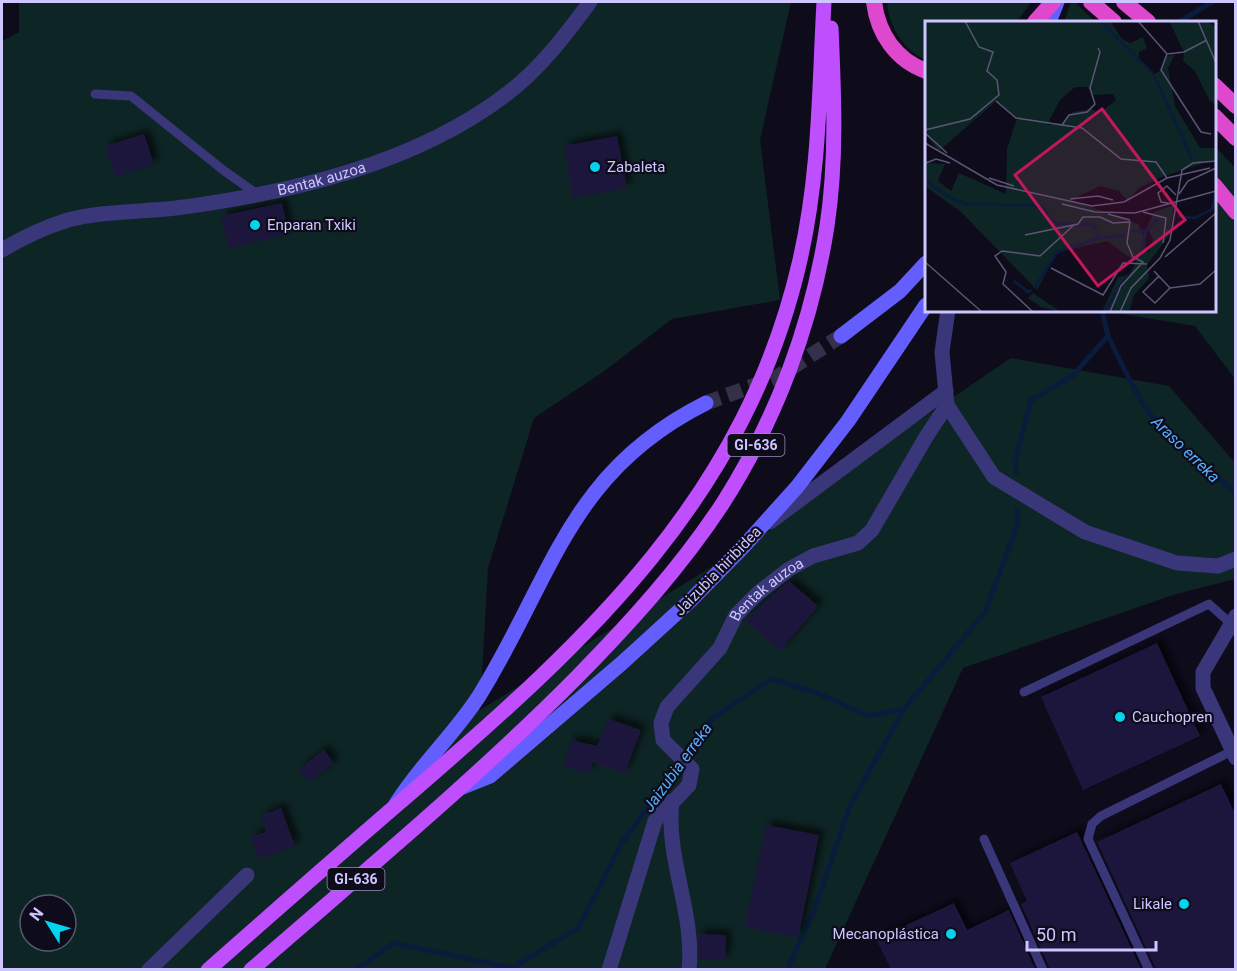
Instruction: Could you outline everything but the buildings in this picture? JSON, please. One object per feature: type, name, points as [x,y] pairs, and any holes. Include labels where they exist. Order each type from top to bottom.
[{"type":"highway","points":[[874,2],[879,26],[886,39],[905,60],[925,70]]},
{"type":"highway","points":[[1036,21],[1055,2]]},
{"type":"highway","points":[[1124,2],[1147,21]]},
{"type":"highway","points":[[1093,3],[1113,21]]},
{"type":"highway","points":[[1216,86],[1236,106]]},
{"type":"highway","points":[[1216,117],[1236,138]]},
{"type":"highway","points":[[1216,186],[1236,212]]},
{"type":"main road","name":"GI-636","points":[[208,969],[481,732],[616,601],[675,530],[725,452],[776,341],[800,262],[819,142],[824,2]]},
{"type":"main road","name":"GI-636","points":[[251,969],[460,788],[551,703],[654,595],[724,501],[765,427],[800,339],[819,268],[827,227],[835,143],[830,2]]},
{"type":"main road","points":[[1049,21],[1055,2]]},
{"type":"main road","points":[[842,336],[900,291],[925,265]]},
{"type":"main road","name":"Jaizubia hiribidea","points":[[460,788],[490,776],[622,663],[691,600],[755,534],[848,421],[925,308]]},
{"type":"main road","points":[[393,808],[413,777],[454,730],[477,698],[510,643],[567,528],[596,488],[649,436],[706,403]]},
{"type":"street","name":"Bentak auzoa","points":[[2,250],[24,237],[68,220],[176,208],[257,194],[328,178],[387,158],[457,128],[509,92],[560,43],[590,2]]},
{"type":"street","points":[[948,312],[942,352],[947,398],[994,477],[1085,532],[1177,563],[1218,566],[1236,559]]},
{"type":"street","name":"Bentak auzoa","points":[[609,969],[655,821],[688,785],[692,769],[663,740],[661,723],[667,707],[720,648],[736,615],[758,593],[789,569],[813,556],[858,543],[872,530],[947,398]]},
{"type":"street","points":[[755,534],[947,398]]},
{"type":"street","points":[[1233,619],[1203,672],[1203,688],[1234,754]]},
{"type":"street","points":[[672,801],[669,828],[687,921],[689,969]]},
{"type":"street","points":[[149,969],[247,875]]},
{"type":"lane","points":[[95,94],[131,96],[223,170],[257,194]]},
{"type":"lane","points":[[1024,692],[1209,604],[1233,619]]},
{"type":"lane","points":[[1149,969],[1088,839],[1089,831],[1101,816],[1234,754]]},
{"type":"lane","points":[[984,839],[1044,969]]},
{"type":"green space","points":[[19,2],[791,2],[760,140],[780,300],[672,319],[603,372],[534,418],[488,568],[480,710],[765,534],[899,434],[1011,358],[1169,386],[1235,463],[1235,579],[1173,595],[963,668],[825,969],[2,970],[2,41],[19,32]]},
{"type":"green space","points":[[887,2],[1031,2],[1018,21],[925,21],[925,60],[904,44],[894,29]]},
{"type":"green space","points":[[1071,2],[1075,2],[1094,21],[1064,21]]},
{"type":"green space","points":[[1216,147],[1235,168],[1235,379],[1195,326],[1111,312],[1216,312]]},
{"type":"waterway","name":"Jaizubia erreka","points":[[1181,21],[1212,2]]},
{"type":"waterway","name":"Jaizubia erreka","points":[[1016,473],[1015,461],[1031,400],[1072,376],[1108,336],[1102,312]]},
{"type":"waterway","name":"Araso erreka","points":[[1108,336],[1138,395],[1166,434],[1236,494]]},
{"type":"waterway","name":"Jaizubia erreka","points":[[355,970],[394,943],[512,968],[579,927],[621,844],[714,717],[771,679],[815,692],[868,716],[904,709],[985,612],[1018,523],[1017,509]]},
{"type":"waterway","points":[[787,970],[814,911],[850,806],[904,709]]},
{"type":"tunnel","points":[[706,403],[777,377],[841,336]]},
{"type":"place","name":"Zabaleta","points":[[595,167]]},
{"type":"place","name":"Enparan Txiki","points":[[255,225]]},
{"type":"place","name":"Cauchopren","points":[[1120,717]]},
{"type":"place","name":"Likale","points":[[1184,904]]},
{"type":"place","name":"Mecanoplástica","points":[[951,934]]}]
